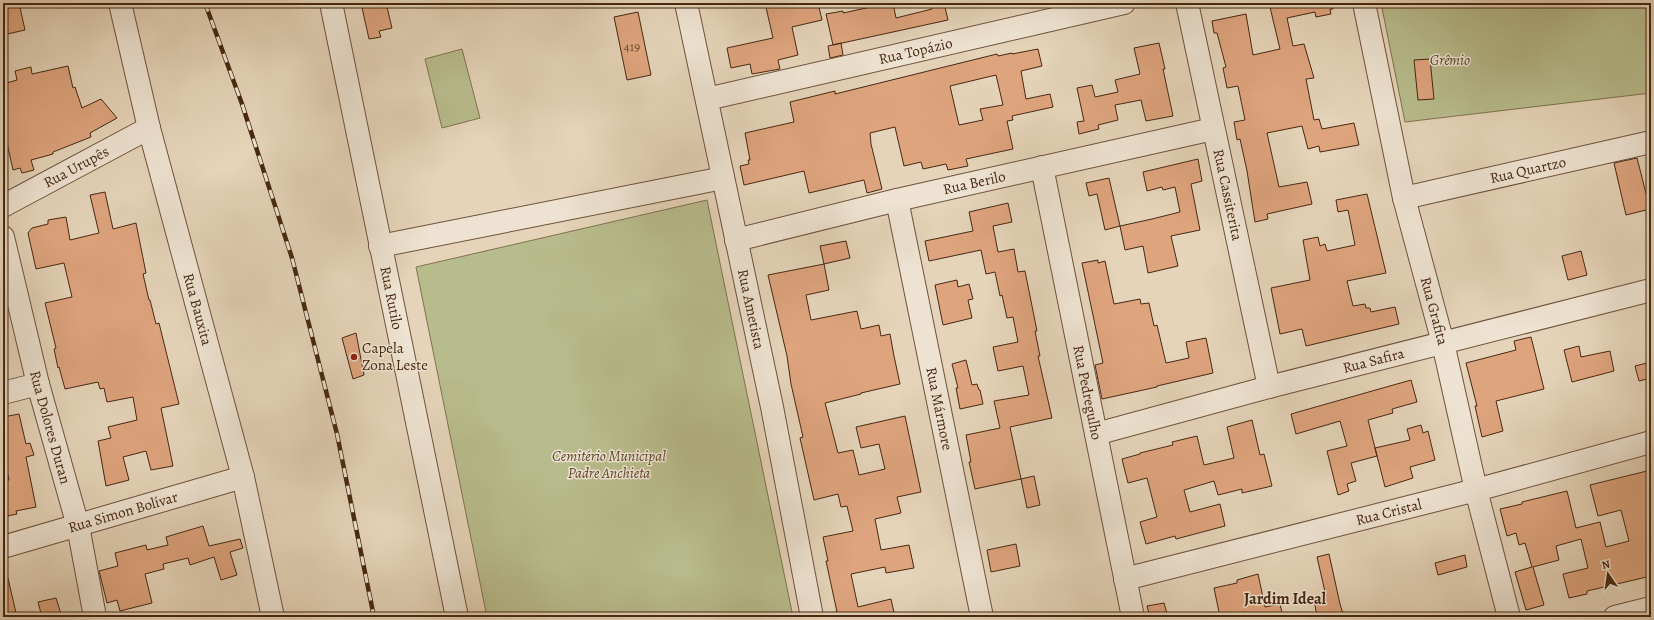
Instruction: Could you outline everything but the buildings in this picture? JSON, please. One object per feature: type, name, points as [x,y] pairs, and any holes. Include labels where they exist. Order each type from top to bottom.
[{"type":"street","name":"Rua Bauxita","points":[[120,3],[150,128],[243,477],[273,617]]},
{"type":"street","name":"Rua Rutilo","points":[[331,3],[457,617]]},
{"type":"street","name":"Rua Ametista","points":[[686,3],[772,407],[812,617]]},
{"type":"street","name":"Rua Topázio","points":[[707,99],[1124,3]]},
{"type":"street","name":"Rua Cassiterita","points":[[1187,3],[1269,387]]},
{"type":"street","name":"Rua Grafita","points":[[1364,3],[1404,198],[1443,343],[1476,490],[1509,617]]},
{"type":"street","name":"Rua Urupês","points":[[3,206],[150,128]]},
{"type":"street","name":"Rua Berilo","points":[[736,240],[897,200],[1213,129]]},
{"type":"street","name":"Rua Quartzo","points":[[1404,198],[1651,142]]},
{"type":"street","name":"Rua Pedregulho","points":[[1042,168],[1133,617]]},
{"type":"street","points":[[380,246],[723,178]]},
{"type":"street","name":"Rua Mármore","points":[[897,200],[982,617]]},
{"type":"street","name":"Rua Dolores Duran","points":[[3,237],[38,384],[78,526],[95,617]]},
{"type":"street","name":"Rua Safira","points":[[1096,434],[1269,387],[1651,290]]},
{"type":"street","points":[[3,393],[38,384]]},
{"type":"street","name":"Rua Cristal","points":[[1126,579],[1476,490],[1651,442]]},
{"type":"street","name":"Rua Simon Bolívar","points":[[3,547],[243,477]]},
{"type":"street","points":[[1615,617],[1651,608]]},
{"type":"green space","name":"Grêmio","points":[[1381,3],[1651,3],[1651,93],[1405,122]]},
{"type":"green space","points":[[462,49],[480,118],[442,128],[425,59]]},
{"type":"green space","name":"Cemitério Municipal Padre Anchieta","points":[[707,200],[793,617],[487,617],[416,267]]},
{"type":"railway","points":[[205,3],[242,104],[292,258],[337,434],[374,617]]},
{"type":"place","name":"Capela Zona Leste","points":[[354,357]]},
{"type":"district","name":"Jardim Ideal","points":[[1285,598]]}]
